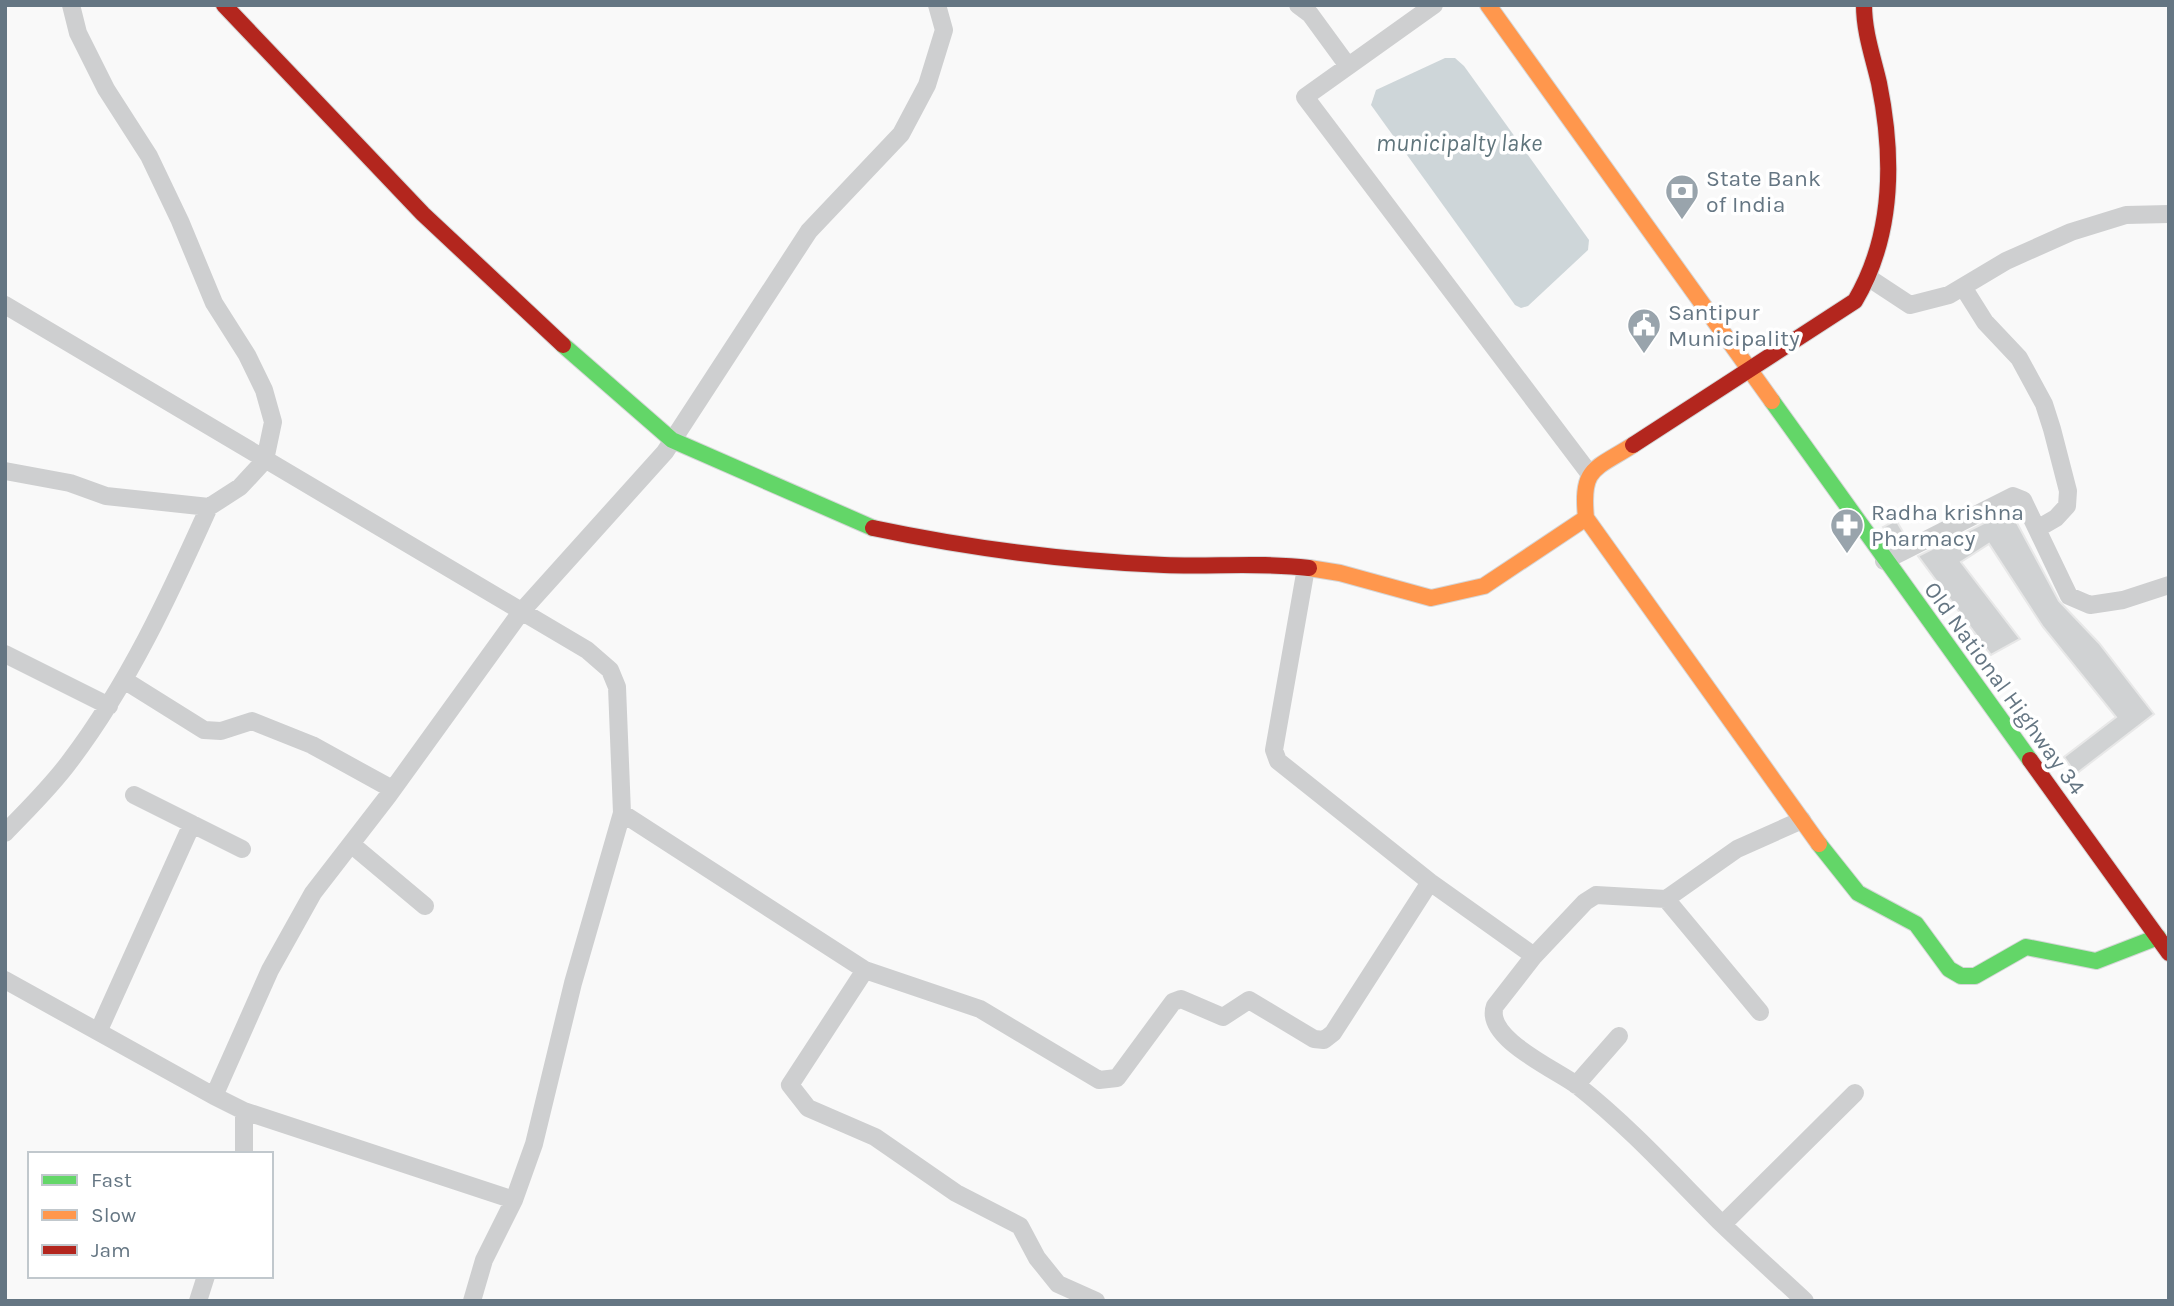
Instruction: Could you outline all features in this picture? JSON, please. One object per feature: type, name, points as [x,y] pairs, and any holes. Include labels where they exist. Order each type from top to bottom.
[{"type":"street","points":[[5,833],[69,763],[109,706],[158,618],[209,508],[240,487],[265,460],[273,422],[264,390],[214,303],[149,156],[106,89],[78,33],[71,5]]},
{"type":"street","points":[[224,5],[423,214],[597,377],[672,440],[874,527],[1032,555],[1165,565],[1278,565],[1306,568],[1366,579],[1431,598],[1484,586],[1586,518]]},
{"type":"street","points":[[214,1096],[274,962],[313,893],[393,789],[521,612],[672,440],[809,231],[901,134],[928,85],[944,30],[937,5]]},
{"type":"street","points":[[1298,5],[1310,14],[1348,66]]},
{"type":"street","points":[[1434,5],[1305,97],[1589,473]]},
{"type":"street","name":"Old National Highway 34","points":[[1488,5],[1884,561],[2169,953]]},
{"type":"street","points":[[1864,5],[1887,146],[1887,196],[1869,278],[1854,301],[1589,473],[1583,490],[1586,518],[1802,820],[1858,893],[1916,925],[1949,969],[1961,976],[1975,976],[2026,947],[2096,961],[2158,937]]},
{"type":"street","points":[[1869,278],[1910,305],[1949,295],[2007,261],[2071,232],[2126,215],[2169,214]]},
{"type":"street","points":[[1963,287],[1985,323],[2019,358],[2044,404],[2052,429],[2068,491],[2067,506],[2056,518],[2037,529]]},
{"type":"street","points":[[5,305],[587,650],[610,670],[617,687],[622,813],[573,983],[534,1143],[514,1200],[484,1260],[472,1301]]},
{"type":"street","points":[[5,471],[59,480],[106,496],[209,508]]},
{"type":"street","points":[[1884,561],[2013,496],[2023,500],[2069,596],[2090,605],[2123,600],[2169,584]]},
{"type":"street","points":[[1306,568],[1274,750],[1278,761],[1430,882],[1534,956]]},
{"type":"street","points":[[7,660],[109,706]]},
{"type":"street","points":[[124,680],[204,730],[221,731],[252,721],[312,745],[393,789]]},
{"type":"street","points":[[134,795],[242,849]]},
{"type":"street","points":[[622,813],[864,970],[981,1009],[1099,1080],[1108,1081],[1117,1078],[1173,1002],[1181,999],[1223,1017],[1249,1000],[1314,1039],[1324,1040],[1333,1033],[1430,882]]},
{"type":"street","points":[[1802,820],[1737,849],[1666,899],[1597,895],[1586,902],[1534,956],[1495,1006],[1492,1015],[1495,1024],[1527,1054],[1576,1085],[1634,1134],[1723,1224],[1805,1301]]},
{"type":"street","points":[[99,1030],[192,824]]},
{"type":"street","points":[[351,844],[425,906]]},
{"type":"street","points":[[1666,899],[1760,1012]]},
{"type":"street","points":[[864,970],[790,1085],[808,1108],[875,1137],[956,1193],[1020,1226],[1037,1258],[1058,1283],[1096,1301]]},
{"type":"street","points":[[5,980],[244,1111],[514,1200]]},
{"type":"street","points":[[1576,1085],[1619,1036]]},
{"type":"street","points":[[1723,1224],[1855,1093]]},
{"type":"street","points":[[244,1111],[244,1152]]},
{"type":"street","points":[[198,1301],[205,1278]]},
{"type":"water","name":"municipalty lake","points":[[1445,58],[1455,58],[1464,66],[1589,240],[1588,250],[1528,306],[1521,308],[1515,305],[1371,105],[1376,90]]},
{"type":"building","points":[[2010,510],[2059,601],[2099,643],[2154,714],[2076,774],[2064,757],[2116,717],[2043,627],[1989,544],[1961,562],[2020,639],[1991,655],[1918,556]]},
{"type":"building","points":[[1896,520],[1906,537],[1895,543],[1883,527]]},
{"type":"traffic: fast","points":[[563,345],[672,440],[873,528]]},
{"type":"traffic: fast","points":[[1772,401],[2030,760]]},
{"type":"traffic: fast","points":[[1819,844],[1858,893],[1916,924],[1949,969],[1961,976],[1975,976],[2026,947],[2096,961],[2158,937]]},
{"type":"traffic: slow","points":[[1488,5],[1772,401]]},
{"type":"traffic: slow","points":[[1633,445],[1600,466],[1588,479],[1586,518],[1819,844]]},
{"type":"traffic: slow","points":[[1309,568],[1340,573],[1431,598],[1484,586],[1586,518]]},
{"type":"traffic: jam","points":[[224,5],[423,214],[563,345]]},
{"type":"traffic: jam","points":[[1633,445],[1855,301],[1868,276],[1884,223],[1888,167],[1884,111],[1867,35],[1864,5]]},
{"type":"traffic: jam","points":[[873,528],[945,542],[1054,557],[1164,565],[1273,565],[1309,568]]},
{"type":"traffic: jam","points":[[2030,760],[2169,953]]},
{"type":"place","name":"State Bank of India","points":[[1682,221]]},
{"type":"place","name":"Santipur Municipality","points":[[1644,355]]},
{"type":"place","name":"Radha krishna Pharmacy","points":[[1847,555]]}]
